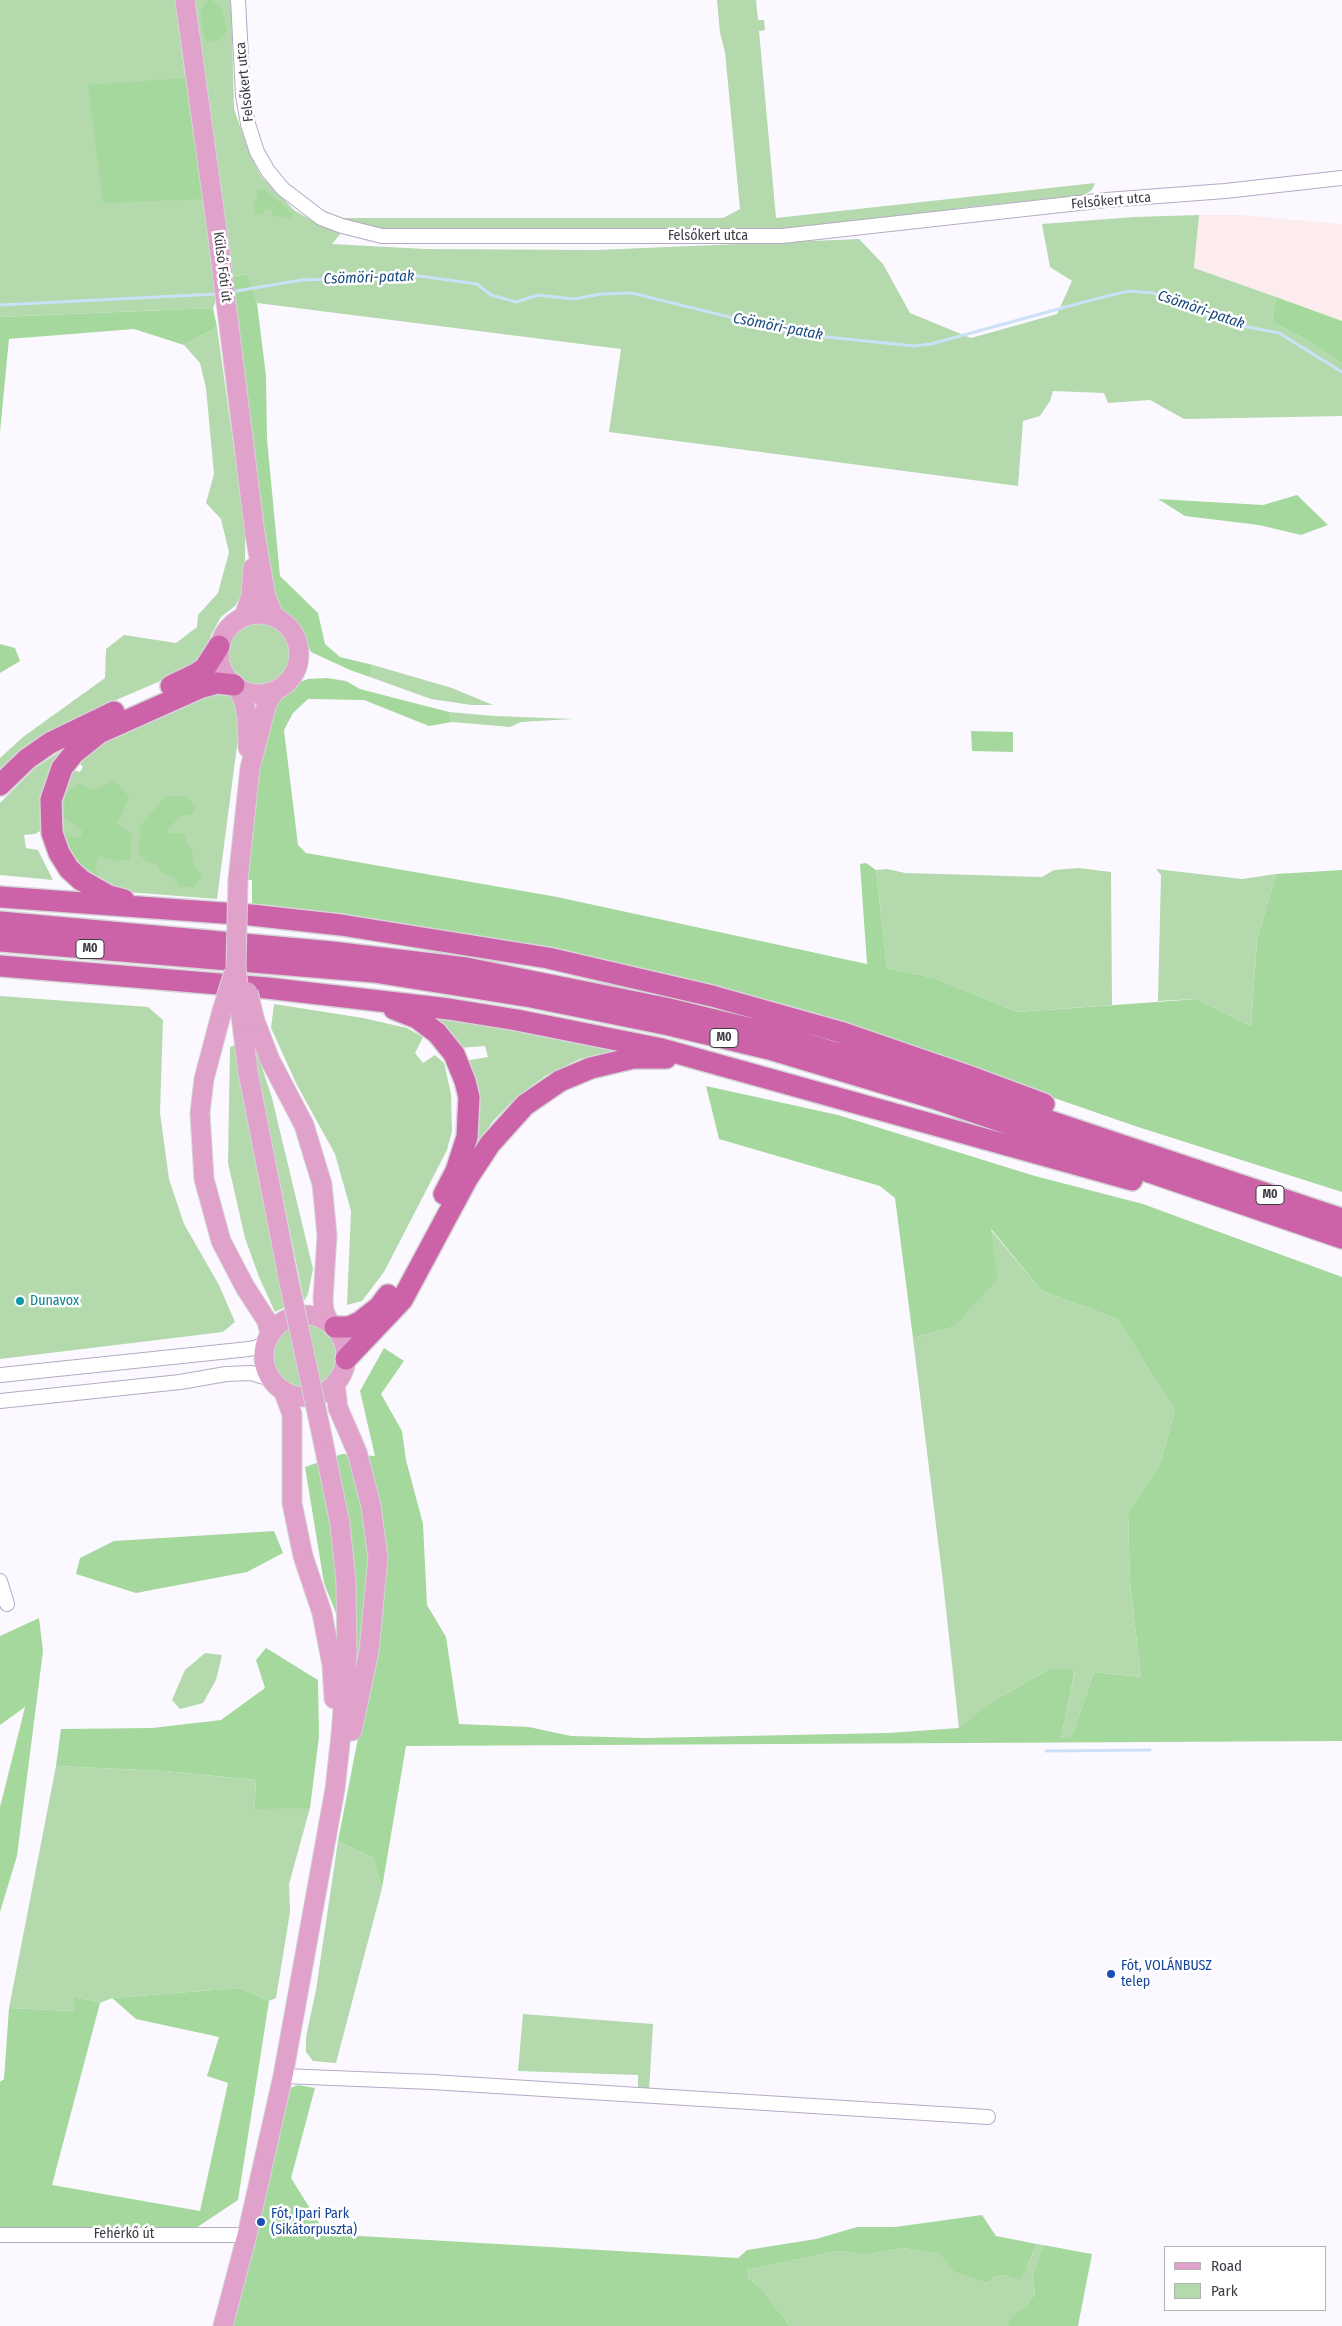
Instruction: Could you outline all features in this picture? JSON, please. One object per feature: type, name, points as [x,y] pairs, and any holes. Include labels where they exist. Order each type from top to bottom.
[{"type":"highway","points":[[0,785],[27,759],[74,729],[196,674],[212,660],[220,646]]},
{"type":"highway","points":[[158,908],[109,896],[81,880],[70,868],[59,853],[52,833],[50,800],[55,784],[62,768],[74,753],[99,734],[202,687],[218,684],[236,687]]},
{"type":"highway","points":[[0,897],[260,916],[411,934],[548,958],[712,996],[840,1032],[968,1076],[1163,1150],[1197,1171]]},
{"type":"highway","name":"M0","points":[[0,922],[342,953],[466,968],[622,998],[768,1033],[836,1052],[966,1093],[1342,1219]]},
{"type":"highway","name":"M0","points":[[0,941],[374,972],[477,987],[630,1016],[769,1049],[869,1078],[1008,1123],[1342,1238]]},
{"type":"highway","points":[[0,966],[267,988],[365,999],[517,1020],[618,1039],[710,1062],[1194,1197],[1250,1206]]},
{"type":"highway","points":[[332,1325],[349,1327],[360,1322],[379,1307],[392,1289],[456,1171],[467,1137],[469,1097],[460,1065],[442,1038],[417,1018],[365,999]]},
{"type":"highway","points":[[346,1359],[402,1300],[467,1179],[490,1144],[525,1105],[560,1081],[608,1063],[634,1058],[710,1062]]},
{"type":"main road","name":"Külső Fóti út","points":[[185,0],[223,277],[255,534],[266,597],[274,616]]},
{"type":"main road","name":"Külső Fóti út","points":[[244,616],[251,596],[255,534]]},
{"type":"main road","points":[[223,2326],[247,2236],[283,2076],[335,1789],[346,1675],[346,1581],[340,1524],[288,1277],[248,1072],[248,1018],[236,966],[238,880],[250,768],[267,703],[275,691],[291,678],[297,668],[299,656],[298,644],[293,632],[285,623],[274,616],[259,613],[244,616],[233,623],[224,634],[219,658],[222,670],[236,687],[244,702],[247,717],[250,768]]},
{"type":"main road","points":[[236,687],[250,693],[262,694],[275,691]]},
{"type":"main road","points":[[236,966],[204,1079],[200,1114],[204,1179],[221,1241],[245,1287],[267,1320],[269,1337],[264,1360],[292,1414],[292,1502],[303,1556],[322,1614],[332,1665],[334,1712],[332,1761],[335,1789]]},
{"type":"main road","points":[[248,1018],[304,1126],[322,1184],[327,1235],[323,1299],[332,1325],[344,1342],[346,1359],[343,1373],[335,1384],[314,1396],[298,1396],[277,1385]]},
{"type":"main road","points":[[269,1337],[286,1319],[297,1316],[308,1315],[332,1325]]},
{"type":"main road","points":[[335,1384],[338,1408],[357,1452],[371,1506],[378,1558],[369,1651],[354,1717],[347,1762],[335,1789]]},
{"type":"street","name":"Felsőkert utca","points":[[238,0],[243,95],[248,124],[257,152],[268,171],[283,190],[321,218],[342,226],[382,236],[782,236],[1097,201],[1225,191],[1342,178]]},
{"type":"street","points":[[0,1374],[249,1349],[258,1346],[269,1337]]},
{"type":"street","points":[[0,1400],[180,1382],[226,1374],[251,1373],[277,1385]]},
{"type":"street","points":[[0,1580],[7,1604]]},
{"type":"street","points":[[283,2076],[432,2082],[988,2118]]},
{"type":"street","name":"Fehérkő út","points":[[0,2235],[247,2236]]},
{"type":"shaded area","points":[[1199,215],[1241,215],[1342,224],[1342,321],[1194,268]]},
{"type":"green space","points":[[0,0],[175,0],[196,158],[211,246],[217,297],[213,308],[0,317]]},
{"type":"green space","points":[[194,0],[231,0],[234,109],[250,155],[261,176],[294,210],[314,222],[341,233],[332,244],[425,249],[596,250],[859,239],[883,264],[910,313],[971,338],[1057,314],[1072,281],[1050,267],[1042,224],[1134,217],[1199,215],[1194,268],[1276,297],[1272,322],[1305,339],[1342,364],[1342,416],[1184,419],[1150,400],[1108,403],[1104,393],[1053,391],[1050,401],[1040,416],[1023,421],[1018,486],[609,432],[621,349],[257,303],[248,274],[227,277]]},
{"type":"green space","points":[[208,0],[212,0],[221,7],[227,31],[220,40],[206,43],[200,12]]},
{"type":"green space","points":[[717,0],[756,0],[758,20],[764,20],[765,30],[759,31],[776,218],[1095,183],[1092,190],[1084,195],[960,208],[921,217],[778,230],[381,228],[340,218],[723,218],[740,209],[725,52],[720,33]]},
{"type":"green space","points":[[186,78],[203,199],[103,203],[88,85]]},
{"type":"green space","points":[[264,189],[293,214],[293,219],[273,215],[271,210],[266,209],[262,214],[255,215],[253,203],[257,199],[257,190]]},
{"type":"green space","points":[[248,274],[257,303],[266,376],[267,439],[280,576],[318,613],[325,644],[340,657],[373,665],[370,677],[311,652],[299,626],[270,597],[227,277]]},
{"type":"green space","points":[[1276,297],[1342,321],[1342,364],[1305,339],[1272,322]]},
{"type":"green space","points":[[213,308],[217,327],[184,345],[134,329],[9,339],[0,432],[0,317]]},
{"type":"green space","points":[[217,327],[245,528],[245,589],[235,606],[221,617],[211,635],[205,655],[191,668],[88,712],[32,745],[0,774],[0,758],[23,737],[105,678],[106,649],[124,635],[176,643],[197,627],[198,615],[218,593],[229,552],[221,519],[206,503],[214,474],[206,388],[200,363],[184,345]]},
{"type":"green space","points":[[1297,495],[1328,525],[1301,535],[1259,525],[1185,516],[1158,499],[1263,505]]},
{"type":"green space","points":[[261,621],[274,624],[285,631],[292,642],[295,655],[292,668],[285,679],[274,686],[261,689],[248,686],[237,679],[230,668],[227,655],[230,642],[237,631],[248,624]]},
{"type":"green space","points":[[0,644],[15,648],[20,661],[0,673]]},
{"type":"green space","points":[[373,665],[452,688],[493,705],[471,705],[431,699],[370,677]]},
{"type":"green space","points":[[327,678],[346,681],[360,689],[449,712],[452,722],[429,726],[364,700],[308,699],[293,713],[284,730],[298,845],[306,853],[557,897],[867,964],[860,864],[866,863],[876,870],[887,968],[934,978],[1018,1012],[1197,999],[1251,1026],[1257,940],[1276,874],[1342,870],[1342,1192],[1138,1127],[843,1025],[252,909],[252,880],[248,880],[259,768],[267,720],[281,696],[297,683],[308,679]]},
{"type":"green space","points":[[223,691],[232,697],[237,704],[240,723],[217,899],[127,892],[98,882],[81,867],[65,847],[57,821],[60,795],[70,769],[80,772],[83,767],[77,761],[77,755],[143,718]]},
{"type":"green space","points":[[449,712],[573,719],[521,722],[510,727],[452,722]]},
{"type":"green space","points":[[971,731],[1013,732],[1013,752],[972,751]]},
{"type":"green space","points":[[62,750],[56,758],[43,794],[42,830],[35,834],[24,835],[26,848],[38,850],[53,880],[0,875],[0,803],[35,768]]},
{"type":"green space","points":[[115,780],[129,797],[117,824],[132,835],[130,859],[115,861],[100,856],[95,864],[99,880],[81,866],[67,845],[65,834],[79,839],[83,831],[64,818],[65,794],[79,784],[94,790]]},
{"type":"green space","points":[[166,796],[186,796],[196,808],[191,815],[181,815],[169,828],[167,834],[183,833],[193,854],[194,866],[202,874],[194,887],[179,887],[174,877],[162,873],[157,864],[147,862],[139,854],[140,826]]},
{"type":"green space","points":[[1079,868],[1111,872],[1112,1005],[1018,1012],[934,978],[887,968],[876,870],[887,869],[905,873],[1042,877],[1054,870]]},
{"type":"green space","points":[[1156,869],[1242,879],[1276,874],[1257,940],[1251,1026],[1197,999],[1158,1001],[1161,875]]},
{"type":"green space","points":[[0,996],[148,1007],[163,1020],[160,1113],[169,1179],[184,1224],[219,1285],[235,1322],[223,1332],[0,1359]]},
{"type":"green space","points":[[274,1004],[363,1018],[407,1028],[423,1037],[415,1053],[423,1063],[435,1055],[444,1063],[451,1094],[452,1131],[447,1150],[384,1272],[362,1301],[347,1305],[351,1211],[335,1154],[297,1085],[271,1028]]},
{"type":"green space","points":[[426,1015],[624,1049],[580,1059],[545,1076],[517,1097],[494,1120],[472,1150],[464,1061],[488,1057],[485,1046],[458,1048]]},
{"type":"green space","points":[[235,1045],[285,1307],[275,1312],[259,1277],[245,1238],[228,1163],[230,1047]]},
{"type":"green space","points":[[256,1049],[272,1098],[313,1269],[308,1294],[304,1301],[253,1052]]},
{"type":"green space","points":[[706,1086],[838,1115],[1035,1176],[1143,1204],[1342,1277],[1342,1741],[406,1746],[382,1888],[373,1858],[338,1841],[359,1733],[372,1683],[341,1626],[324,1583],[305,1467],[342,1454],[375,1456],[360,1391],[384,1348],[404,1361],[381,1394],[402,1431],[406,1460],[423,1524],[427,1605],[446,1637],[459,1724],[529,1727],[571,1736],[645,1738],[888,1733],[958,1728],[995,1700],[1051,1668],[1075,1670],[1061,1738],[1071,1738],[1094,1672],[1141,1677],[1130,1583],[1128,1513],[1159,1466],[1175,1411],[1117,1319],[1042,1291],[991,1229],[997,1280],[953,1327],[913,1338],[895,1198],[880,1186],[719,1139]]},
{"type":"green space","points":[[990,1229],[1042,1291],[1117,1319],[1175,1411],[1159,1466],[1128,1513],[1130,1583],[1141,1677],[1094,1672],[1071,1738],[1061,1738],[1075,1671],[1051,1668],[995,1700],[959,1728],[913,1338],[953,1327]]},
{"type":"green space","points":[[305,1323],[318,1326],[329,1333],[336,1344],[339,1357],[336,1370],[329,1381],[318,1388],[305,1391],[292,1388],[281,1381],[274,1370],[271,1357],[274,1344],[281,1333],[292,1326]]},
{"type":"green space","points":[[274,1531],[283,1553],[247,1572],[136,1593],[76,1574],[80,1558],[114,1541]]},
{"type":"green space","points":[[39,1618],[43,1651],[17,1856],[0,1912],[0,1807],[25,1707],[0,1725],[0,1636]]},
{"type":"green space","points":[[266,1648],[318,1680],[319,1737],[310,1808],[254,1809],[256,1780],[164,1771],[56,1766],[61,1729],[152,1728],[221,1720],[265,1688],[256,1660]]},
{"type":"green space","points":[[205,1653],[222,1655],[216,1680],[203,1703],[180,1709],[172,1700],[185,1670]]},
{"type":"green space","points":[[56,1766],[164,1771],[256,1780],[254,1808],[310,1808],[289,1884],[290,1912],[276,1998],[269,2001],[240,1988],[112,1998],[100,2003],[74,1996],[74,2011],[9,2008]]},
{"type":"green space","points":[[338,1841],[373,1858],[382,1888],[336,2063],[313,2061],[306,2052],[306,2037],[316,1990]]},
{"type":"green space","points":[[240,1988],[269,2001],[238,2200],[196,2228],[0,2231],[0,2082],[4,2079],[9,2008],[74,2011],[74,1996],[100,2003],[52,2185],[200,2211],[228,2083],[207,2076],[219,2037],[136,2019],[112,1998]]},
{"type":"green space","points":[[523,2014],[653,2024],[649,2092],[638,2092],[638,2075],[518,2071]]},
{"type":"green space","points":[[298,2085],[315,2088],[291,2178],[326,2234],[738,2258],[747,2250],[816,2239],[857,2227],[895,2227],[982,2215],[996,2236],[1037,2244],[1021,2279],[1003,2275],[995,2277],[987,2283],[955,2272],[940,2254],[903,2248],[864,2255],[839,2251],[747,2270],[749,2279],[761,2288],[790,2326],[232,2326],[285,2090]]},
{"type":"green space","points":[[1037,2244],[1043,2245],[1032,2275],[1035,2294],[1027,2305],[1016,2312],[1009,2326],[790,2326],[761,2288],[749,2279],[747,2270],[839,2251],[864,2255],[903,2248],[941,2254],[956,2272],[987,2283],[995,2277],[1003,2275],[1015,2279],[1028,2264]]},
{"type":"green space","points":[[1043,2245],[1092,2254],[1078,2326],[1009,2326],[1008,2324],[1016,2312],[1027,2305],[1035,2294],[1032,2275]]},
{"type":"waterway","name":"Csömöri-patak","points":[[230,292],[302,280],[420,276],[477,284],[491,295],[516,302],[538,295],[574,299],[601,294],[632,293],[798,334],[914,346],[931,344],[1129,291],[1154,293],[1172,303],[1227,323],[1279,333],[1342,372]]},
{"type":"waterway","name":"Csömöri-patak","points":[[0,305],[216,294]]},
{"type":"waterway","points":[[1046,1751],[1150,1750]]},
{"type":"place","name":"Dunavox","points":[[20,1301]]},
{"type":"place","name":"Fót, VOLÁNBUSZ telep","points":[[1111,1974]]},
{"type":"place","name":"Fót, Ipari Park (Sikátorpuszta)","points":[[261,2222]]}]
